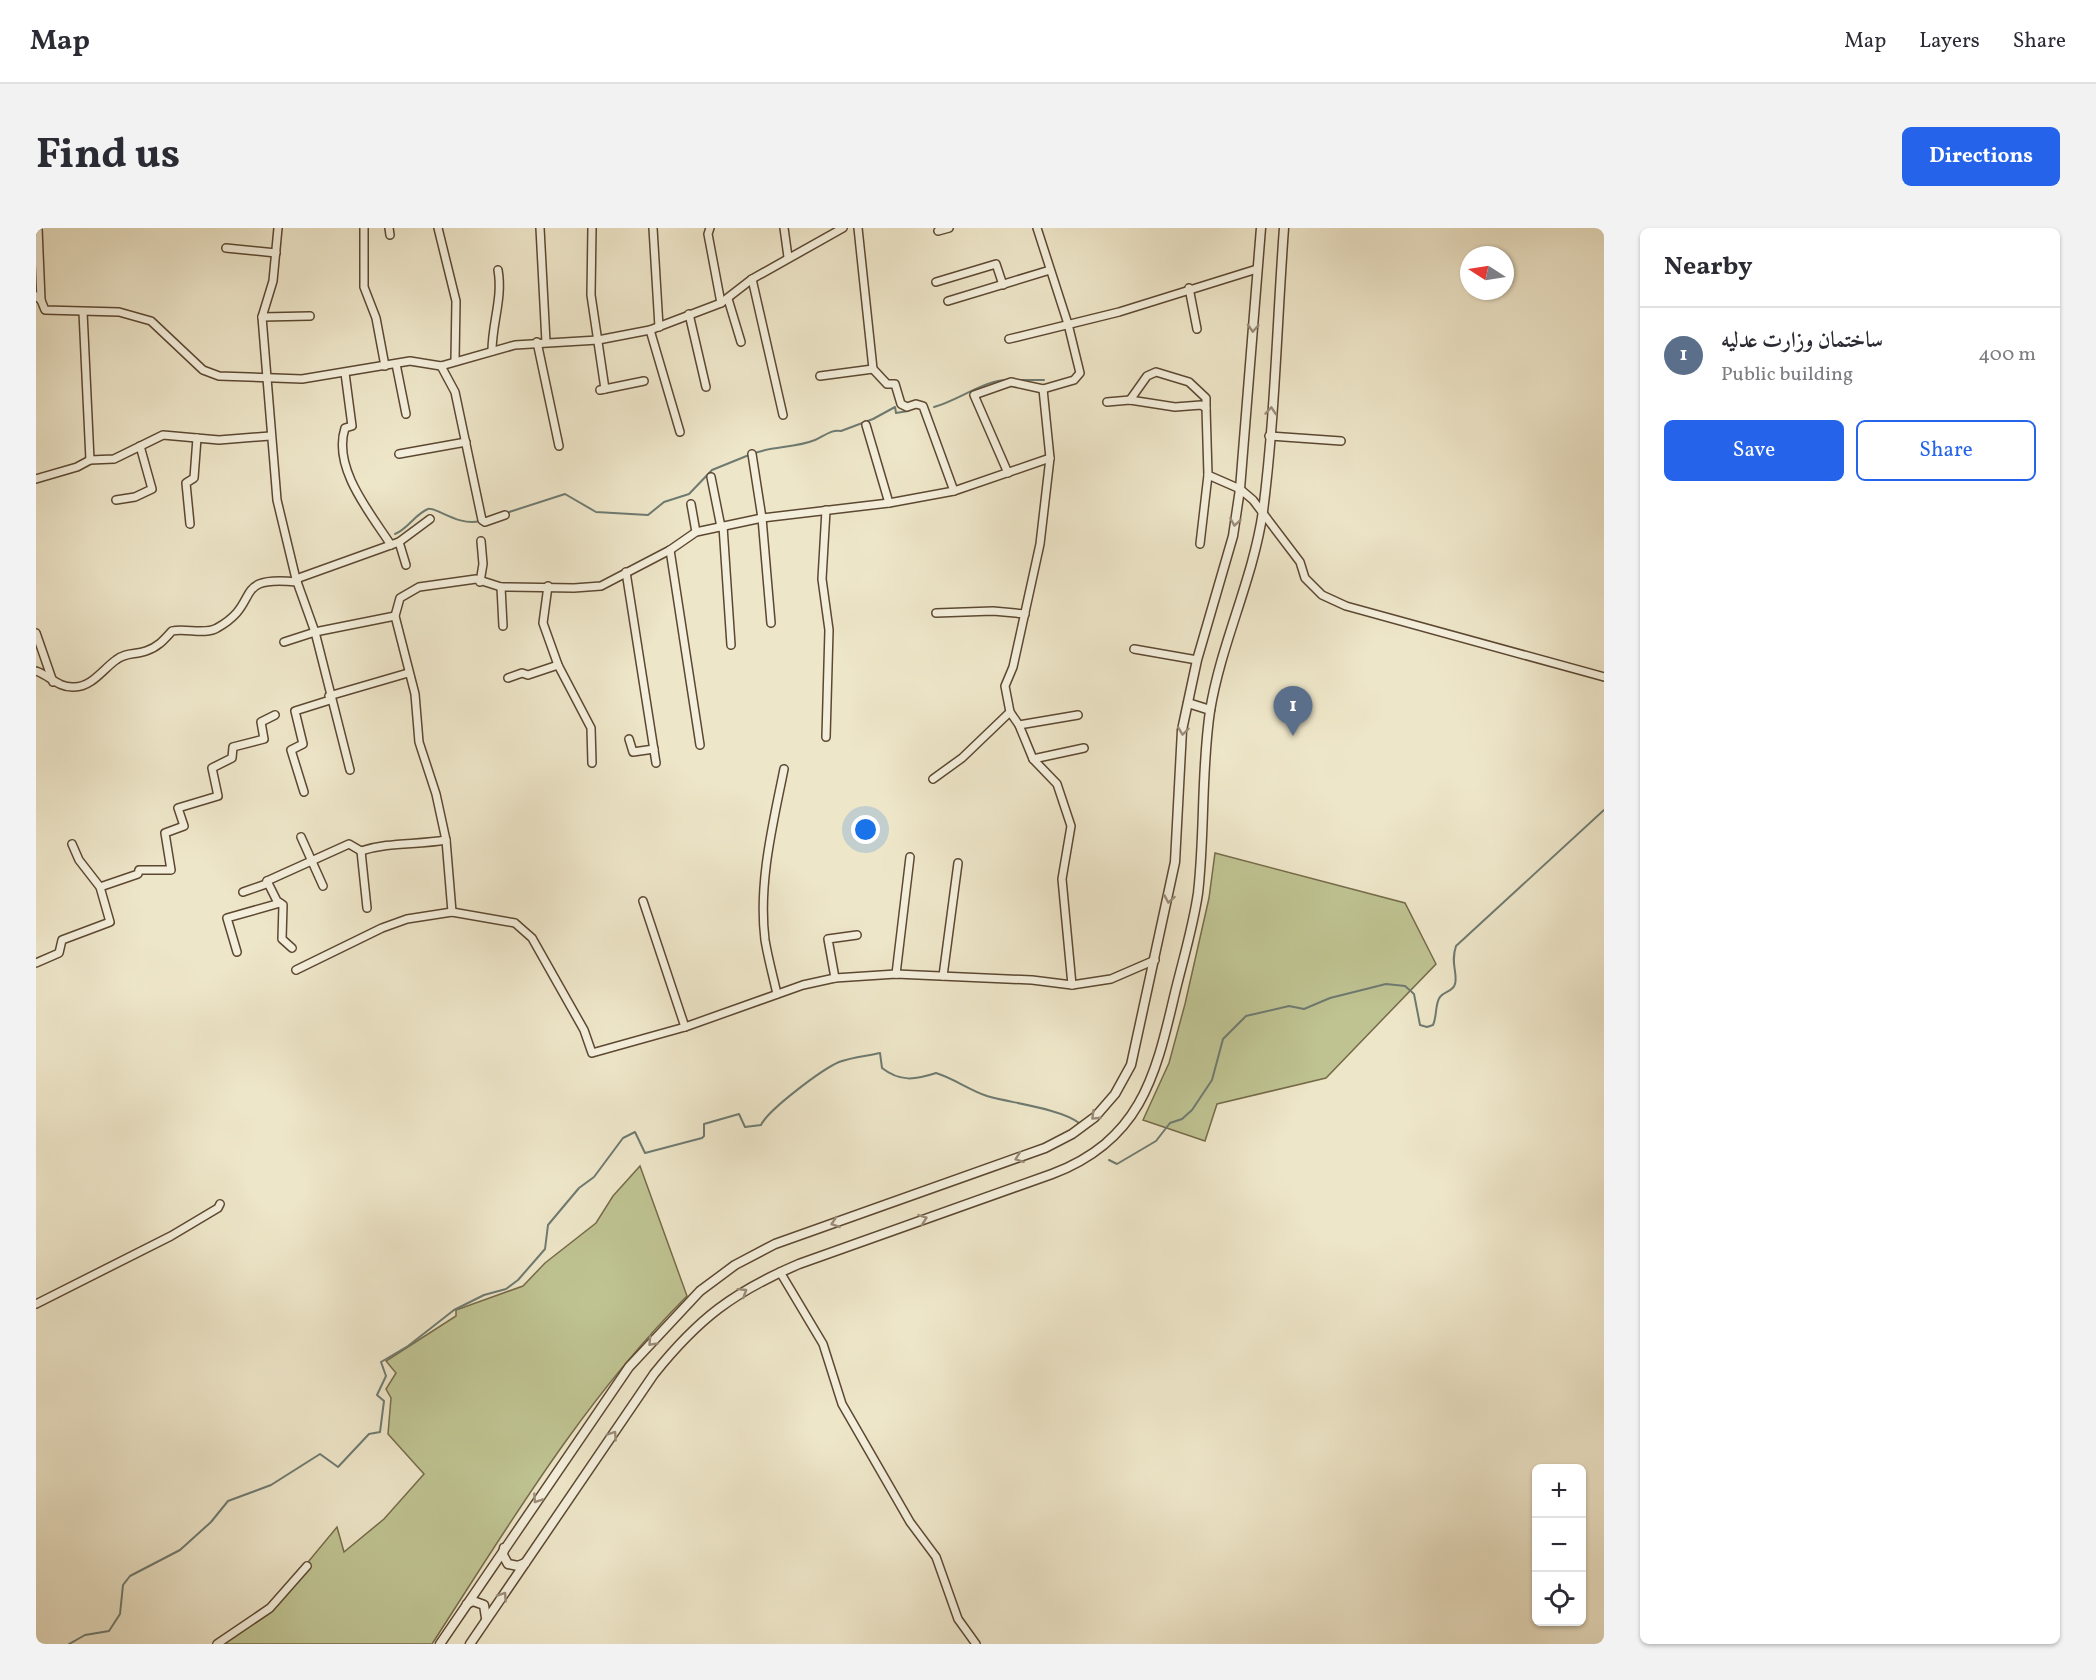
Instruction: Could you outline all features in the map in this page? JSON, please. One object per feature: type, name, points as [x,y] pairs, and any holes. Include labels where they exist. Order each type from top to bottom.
[{"type":"street","points":[[38,228],[38,298],[45,310],[119,312],[150,321],[203,369],[219,376],[266,379],[302,379],[410,361],[441,366],[455,360],[537,342],[598,340],[650,330],[724,301],[752,279],[843,228]]},
{"type":"street","points":[[278,228],[273,281],[262,317],[277,500],[296,580],[315,632],[350,770]]},
{"type":"street","points":[[364,228],[364,287],[376,318],[385,366]]},
{"type":"street","points":[[438,228],[456,301],[455,360]]},
{"type":"street","points":[[540,228],[546,342]]},
{"type":"street","points":[[592,228],[591,295],[602,390],[644,381]]},
{"type":"street","points":[[653,228],[659,327]]},
{"type":"street","points":[[710,228],[708,234],[724,301],[741,342]]},
{"type":"street","points":[[784,228],[788,257]]},
{"type":"street","points":[[858,228],[873,369],[887,384],[895,384],[902,404],[907,407],[916,404],[922,406],[954,490]]},
{"type":"street","points":[[938,231],[949,228]]},
{"type":"street","points":[[1008,473],[974,395],[1011,382],[1043,389],[1074,380],[1080,373],[1068,324],[1037,228]]},
{"type":"street","points":[[440,1644],[629,1367],[692,1299],[735,1265],[775,1244],[1045,1148],[1072,1134],[1095,1117],[1115,1094],[1131,1065],[1155,960],[1175,862],[1181,741],[1197,660],[1233,536],[1240,489],[1261,228]]},
{"type":"street","points":[[470,1644],[654,1374],[685,1336],[722,1305],[780,1272],[1068,1168],[1087,1158],[1123,1125],[1146,1093],[1158,1064],[1197,895],[1210,710],[1220,667],[1253,559],[1263,511],[1284,228]]},
{"type":"street","points":[[226,248],[276,253]]},
{"type":"street","points":[[936,282],[996,264],[1003,285]]},
{"type":"street","points":[[1009,339],[1119,312],[1189,288],[1257,269]]},
{"type":"street","points":[[492,351],[492,335],[501,293],[498,270]]},
{"type":"street","points":[[948,301],[1050,270]]},
{"type":"street","points":[[752,279],[783,415]]},
{"type":"street","points":[[1189,288],[1197,329]]},
{"type":"street","points":[[83,312],[90,460]]},
{"type":"street","points":[[689,314],[706,387]]},
{"type":"street","points":[[262,317],[310,316]]},
{"type":"street","points":[[650,330],[680,432]]},
{"type":"street","points":[[537,342],[559,446]]},
{"type":"street","points":[[396,364],[406,414]]},
{"type":"street","points":[[441,366],[455,392],[482,520],[485,522],[505,515]]},
{"type":"street","points":[[820,376],[873,369]]},
{"type":"street","points":[[1130,400],[1147,376],[1156,372],[1189,382],[1206,398],[1208,475],[1200,544]]},
{"type":"street","points":[[345,373],[352,426],[345,428],[343,437],[349,476],[391,545]]},
{"type":"street","points":[[1043,389],[1050,458],[1040,544],[1013,667],[1005,686],[1010,712],[1019,725],[1033,759],[1057,784],[1071,826],[1062,879],[1072,985]]},
{"type":"street","points":[[1107,402],[1130,400],[1175,407],[1201,405],[1206,408]]},
{"type":"street","points":[[867,425],[889,503]]},
{"type":"street","points":[[36,479],[77,467],[90,460],[114,459],[163,435],[219,440],[270,436]]},
{"type":"street","points":[[1269,436],[1341,441]]},
{"type":"street","points":[[190,524],[186,483],[194,478],[197,438]]},
{"type":"street","points":[[399,454],[466,442]]},
{"type":"street","points":[[116,500],[135,497],[152,489],[140,446]]},
{"type":"street","points":[[752,454],[762,518],[771,623]]},
{"type":"street","points":[[452,912],[446,840],[436,794],[418,742],[415,694],[395,616],[400,598],[419,587],[476,579],[501,587],[601,586],[670,550],[696,532],[762,518],[889,503],[954,490],[1050,458]]},
{"type":"street","points":[[1208,475],[1240,489],[1263,511],[1300,562],[1305,578],[1322,595],[1346,606],[1604,677]]},
{"type":"street","points":[[711,477],[722,526],[731,645]]},
{"type":"street","points":[[691,504],[696,532]]},
{"type":"street","points":[[826,510],[822,579],[829,630],[826,737]]},
{"type":"street","points":[[36,671],[54,682],[73,687],[85,685],[115,660],[128,653],[145,652],[159,645],[172,631],[215,630],[234,617],[244,606],[250,589],[256,583],[271,579],[296,580],[399,542],[430,519]]},
{"type":"street","points":[[480,582],[483,564],[481,541]]},
{"type":"street","points":[[399,542],[406,565]]},
{"type":"street","points":[[670,550],[700,745]]},
{"type":"street","points":[[626,572],[656,763]]},
{"type":"street","points":[[548,586],[543,621],[558,665],[591,728],[592,763]]},
{"type":"street","points":[[501,587],[503,626]]},
{"type":"street","points":[[936,613],[993,611],[1025,614]]},
{"type":"street","points":[[284,642],[315,632],[395,616]]},
{"type":"street","points":[[36,633],[54,682]]},
{"type":"street","points":[[1134,650],[1197,660]]},
{"type":"street","points":[[508,678],[522,673],[528,675],[558,665]]},
{"type":"street","points":[[304,792],[291,750],[303,744],[295,711],[408,673]]},
{"type":"street","points":[[1188,703],[1210,710]]},
{"type":"street","points":[[933,779],[962,758],[1010,712]]},
{"type":"street","points":[[100,887],[138,874],[139,870],[171,870],[165,833],[184,826],[178,808],[218,796],[212,768],[233,758],[233,747],[264,739],[261,722],[274,715]]},
{"type":"street","points":[[1019,725],[1078,715]]},
{"type":"street","points":[[629,739],[633,753],[654,749]]},
{"type":"street","points":[[1033,759],[1084,748]]},
{"type":"street","points":[[777,994],[765,941],[764,920],[770,830],[784,769]]},
{"type":"street","points":[[301,837],[322,886]]},
{"type":"street","points":[[361,852],[381,845],[398,843],[410,846],[446,840]]},
{"type":"street","points":[[36,963],[59,953],[62,940],[69,935],[109,923],[100,887],[79,860],[72,844]]},
{"type":"street","points":[[243,892],[266,884],[267,880],[349,844],[361,852]]},
{"type":"street","points":[[361,852],[367,908]]},
{"type":"street","points":[[896,974],[910,857]]},
{"type":"street","points":[[943,976],[958,863]]},
{"type":"street","points":[[267,880],[283,905],[282,939],[292,948]]},
{"type":"street","points":[[643,901],[685,1027]]},
{"type":"street","points":[[237,952],[227,918],[280,903]]},
{"type":"street","points":[[296,970],[382,928],[407,919],[452,912],[515,923],[532,938],[547,969],[584,1030],[592,1053],[685,1027],[803,985],[835,978],[896,974],[1032,980],[1072,985],[1111,979],[1155,960]]},
{"type":"street","points":[[835,978],[828,939],[857,934]]},
{"type":"street","points":[[36,1304],[171,1236],[220,1204]]},
{"type":"street","points":[[780,1272],[823,1344],[842,1404],[910,1522],[936,1557],[958,1619],[976,1644]]},
{"type":"street","points":[[505,1548],[503,1555],[508,1564],[518,1566],[525,1563]]},
{"type":"street","points":[[217,1644],[270,1608],[307,1566]]},
{"type":"street","points":[[466,1604],[473,1601],[484,1605],[487,1610],[485,1622]]},
{"type":"green space","points":[[1215,853],[1405,903],[1436,964],[1326,1078],[1217,1104],[1205,1141],[1143,1120],[1169,1063],[1185,1004],[1209,898]]},
{"type":"green space","points":[[640,1166],[687,1296],[615,1377],[582,1419],[520,1508],[432,1644],[217,1644],[270,1608],[337,1527],[344,1552],[384,1519],[424,1474],[388,1434],[391,1398],[386,1389],[396,1373],[386,1361],[456,1316],[456,1310],[523,1286],[545,1263],[596,1223],[613,1196]]},
{"type":"waterway","points":[[934,407],[982,386],[1009,380]]},
{"type":"waterway","points":[[1018,380],[1044,380]]},
{"type":"waterway","points":[[755,453],[807,443],[830,432],[841,431],[873,419],[895,407],[896,413],[908,411]]},
{"type":"waterway","points":[[506,513],[565,494],[596,512],[648,515],[664,502],[689,494],[712,470],[749,455]]},
{"type":"waterway","points":[[395,534],[428,509],[464,521],[480,521]]},
{"type":"waterway","points":[[1109,1160],[1117,1164],[1156,1141],[1170,1123],[1182,1119],[1192,1110],[1212,1080],[1223,1039],[1246,1016],[1289,1006],[1304,1009],[1330,998],[1386,984],[1405,986],[1414,994],[1420,1025],[1427,1027],[1433,1025],[1438,1000],[1455,984],[1456,946],[1604,810]]},
{"type":"waterway","points":[[69,1644],[85,1635],[109,1631],[120,1614],[123,1585],[130,1576],[180,1550],[211,1522],[228,1501],[271,1485],[320,1454],[338,1467],[369,1434],[380,1432],[384,1401],[377,1395],[386,1376],[381,1362],[408,1346],[454,1310],[484,1295],[506,1289],[518,1280],[545,1249],[548,1225],[579,1188],[594,1177],[623,1138],[635,1132],[645,1153],[702,1138],[704,1124],[739,1114],[745,1127],[761,1125],[784,1101],[831,1066],[849,1059],[880,1053],[882,1068],[895,1076],[914,1078],[936,1073],[987,1096],[1049,1110],[1079,1123]]},
{"type":"place","name":"ساختمان وزارت عدلیه","points":[[1293,736]]}]
